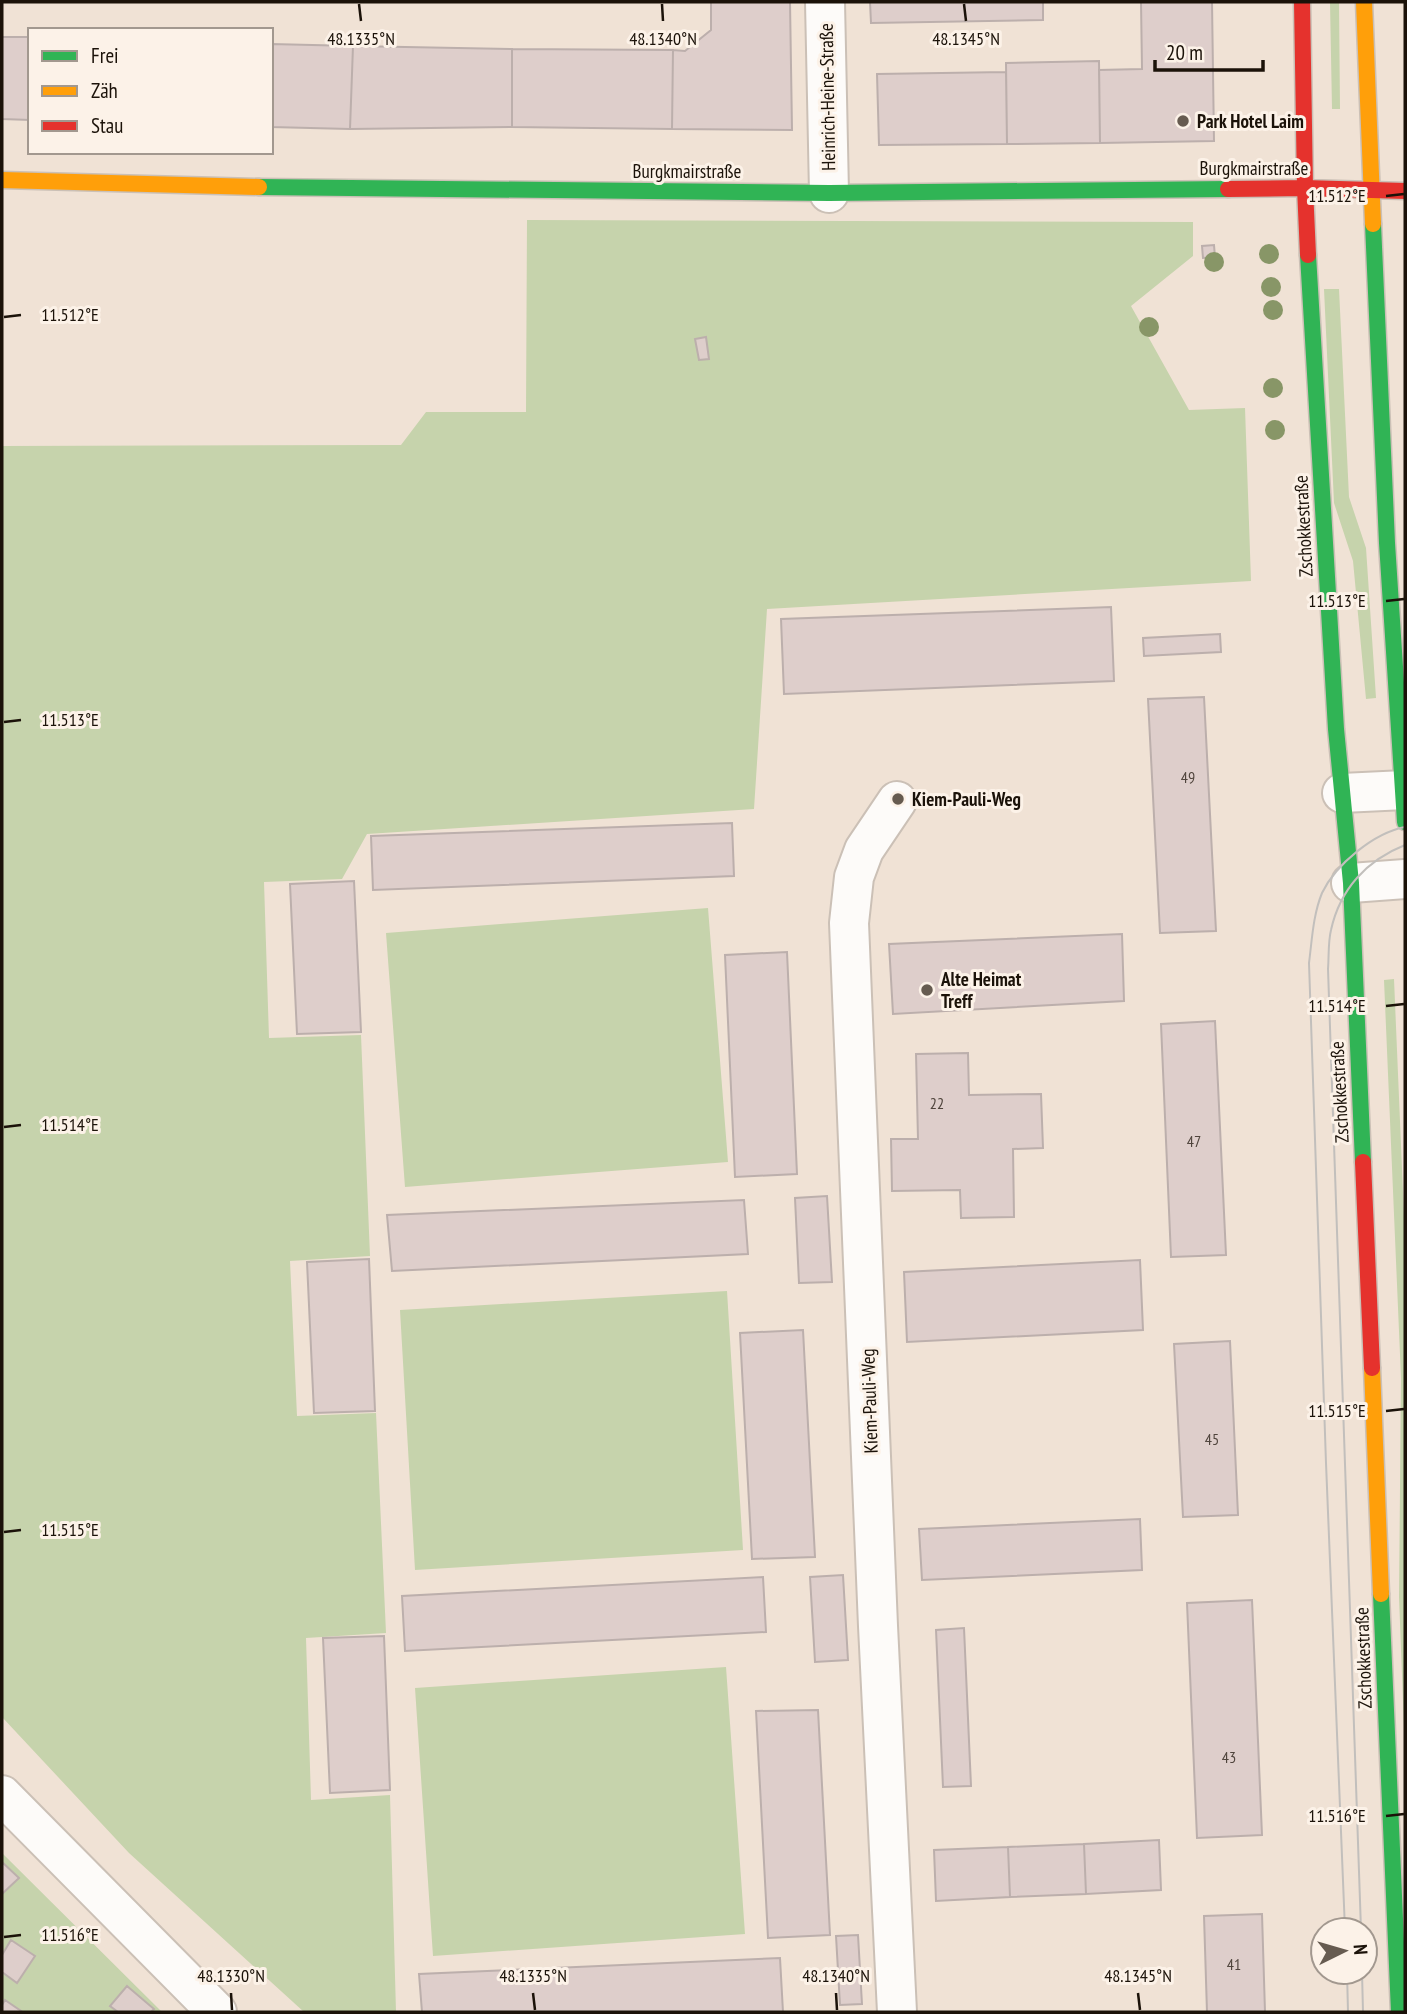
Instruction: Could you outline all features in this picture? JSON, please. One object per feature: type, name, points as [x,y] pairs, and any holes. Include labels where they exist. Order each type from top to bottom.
[{"type":"main road","name":"Zschokkestraße","points":[[1303,2],[1306,188],[1336,729],[1351,883],[1399,2012]]},
{"type":"main road","points":[[1364,2],[1387,543],[1405,801]]},
{"type":"main road","name":"Burgkmairstraße","points":[[2,180],[308,188],[829,193],[1306,188],[1405,191]]},
{"type":"street","name":"Heinrich-Heine-Straße","points":[[825,2],[829,193]]},
{"type":"street","points":[[1342,793],[1405,801]]},
{"type":"street","name":"Kiem-Pauli-Weg","points":[[897,801],[864,850],[855,877],[849,923],[897,2012]]},
{"type":"street","points":[[1351,883],[1405,879]]},
{"type":"street","points":[[2,1796],[215,2012]]},
{"type":"green space","points":[[1330,2],[1339,2],[1340,109],[1332,109]]},
{"type":"green space","points":[[527,220],[1193,222],[1193,256],[1131,306],[1189,410],[1245,408],[1251,581],[767,609],[754,809],[367,834],[342,879],[264,882],[269,1038],[361,1035],[370,1256],[290,1261],[297,1416],[376,1413],[386,1633],[306,1638],[311,1800],[390,1795],[396,2012],[304,2012],[129,1853],[2,1717],[2,446],[401,445],[426,412],[526,412]]},
{"type":"green space","points":[[1324,289],[1339,289],[1349,497],[1366,548],[1376,698],[1366,699],[1353,561],[1334,503]]},
{"type":"green space","points":[[708,908],[728,1162],[405,1187],[386,933]]},
{"type":"green space","points":[[1394,979],[1405,1240],[1405,1754],[1399,1597],[1401,1378],[1384,980]]},
{"type":"green space","points":[[727,1291],[743,1550],[415,1570],[400,1310]]},
{"type":"green space","points":[[726,1667],[745,1934],[433,1956],[415,1688]]},
{"type":"green space","points":[[2,1853],[162,2012],[2,2012]]},
{"type":"building","points":[[711,2],[790,2],[792,130],[672,129],[673,50],[685,51],[711,30]]},
{"type":"building","points":[[870,2],[1043,2],[1043,20],[871,23]]},
{"type":"building","points":[[1141,2],[1212,2],[1214,141],[1100,143],[1099,70],[1142,69]]},
{"type":"building","points":[[2,37],[28,37],[28,120],[2,119]]},
{"type":"building","points":[[273,44],[353,46],[350,129],[273,127]]},
{"type":"building","points":[[353,46],[512,49],[512,127],[350,129]]},
{"type":"building","points":[[512,49],[673,50],[672,129],[512,127]]},
{"type":"building","points":[[1099,61],[1100,143],[1007,144],[1006,63]]},
{"type":"building","points":[[1006,72],[1007,144],[879,145],[877,74]]},
{"type":"building","points":[[1214,245],[1215,257],[1203,258],[1202,246]]},
{"type":"building","points":[[706,337],[709,359],[699,360],[695,339]]},
{"type":"building","points":[[1111,607],[1114,681],[784,694],[781,619]]},
{"type":"building","points":[[1220,634],[1221,652],[1144,656],[1143,638]]},
{"type":"building","points":[[1204,697],[1216,931],[1160,933],[1148,699]]},
{"type":"building","points":[[732,823],[734,876],[373,890],[371,836]]},
{"type":"building","points":[[354,881],[361,1032],[297,1034],[290,884]]},
{"type":"building","points":[[1122,934],[1124,1001],[893,1014],[889,944]]},
{"type":"building","points":[[787,952],[797,1174],[735,1177],[725,955]]},
{"type":"building","points":[[1215,1021],[1226,1255],[1171,1257],[1161,1024]]},
{"type":"building","points":[[968,1053],[969,1095],[1041,1094],[1043,1148],[1013,1149],[1014,1217],[961,1218],[960,1190],[892,1191],[891,1139],[918,1139],[916,1054]]},
{"type":"building","points":[[827,1196],[832,1282],[799,1283],[795,1198]]},
{"type":"building","points":[[744,1200],[748,1254],[392,1271],[387,1215]]},
{"type":"building","points":[[369,1259],[375,1411],[314,1413],[307,1262]]},
{"type":"building","points":[[1140,1260],[1143,1330],[907,1342],[904,1272]]},
{"type":"building","points":[[803,1330],[815,1557],[752,1559],[740,1333]]},
{"type":"building","points":[[1230,1341],[1238,1515],[1183,1517],[1174,1344]]},
{"type":"building","points":[[1140,1519],[1142,1570],[922,1580],[919,1529]]},
{"type":"building","points":[[843,1575],[848,1660],[815,1662],[810,1577]]},
{"type":"building","points":[[763,1577],[766,1632],[405,1651],[402,1596]]},
{"type":"building","points":[[1252,1600],[1262,1835],[1197,1838],[1187,1603]]},
{"type":"building","points":[[964,1628],[971,1786],[943,1787],[936,1630]]},
{"type":"building","points":[[384,1636],[390,1790],[330,1793],[323,1638]]},
{"type":"building","points":[[818,1710],[830,1935],[768,1938],[756,1711]]},
{"type":"building","points":[[1159,1840],[1161,1890],[1086,1894],[1084,1844]]},
{"type":"building","points":[[1084,1844],[1086,1894],[1010,1897],[1008,1847]]},
{"type":"building","points":[[1008,1847],[1010,1897],[936,1901],[934,1850]]},
{"type":"building","points":[[2,1862],[19,1878],[3,1893],[2,1892]]},
{"type":"building","points":[[1262,1914],[1265,2012],[1207,2012],[1204,1916]]},
{"type":"building","points":[[858,1935],[862,2004],[840,2005],[836,1936]]},
{"type":"building","points":[[11,1940],[35,1956],[17,1983],[2,1972],[2,1955]]},
{"type":"building","points":[[780,1958],[783,2012],[422,2012],[419,1974]]},
{"type":"building","points":[[127,1986],[154,2009],[151,2012],[118,2012],[110,2006]]},
{"type":"building","points":[[5,2000],[21,2011],[2,2012]]},
{"type":"tram line","points":[[1344,1916],[1309,963],[1317,910],[1328,882],[1357,851],[1381,836],[1405,827]]},
{"type":"tram line","points":[[1361,1916],[1328,969],[1330,935],[1335,915],[1348,889],[1367,868],[1391,851],[1405,845]]},
{"type":"tram line","points":[[1347,1986],[1348,2012]]},
{"type":"tram line","points":[[1362,1986],[1363,2012]]},
{"type":"traffic: fast","points":[[259,187],[829,193],[1228,189]]},
{"type":"traffic: fast","points":[[1373,224],[1387,543],[1405,822]]},
{"type":"traffic: fast","points":[[1308,255],[1336,729],[1351,883],[1363,1162]]},
{"type":"traffic: fast","points":[[1381,1594],[1399,2012]]},
{"type":"traffic: slow","points":[[1364,2],[1373,224]]},
{"type":"traffic: slow","points":[[2,180],[259,187]]},
{"type":"traffic: slow","points":[[1372,1368],[1381,1594]]},
{"type":"traffic: jam","points":[[1302,2],[1308,255]]},
{"type":"traffic: jam","points":[[1228,189],[1405,191]]},
{"type":"traffic: jam","points":[[1363,1162],[1372,1368]]},
{"type":"place","name":"Park Hotel Laim","points":[[1183,121]]},
{"type":"place","name":"Kiem-Pauli-Weg","points":[[898,799]]},
{"type":"place","name":"Alte Heimat Treff","points":[[927,990]]}]
